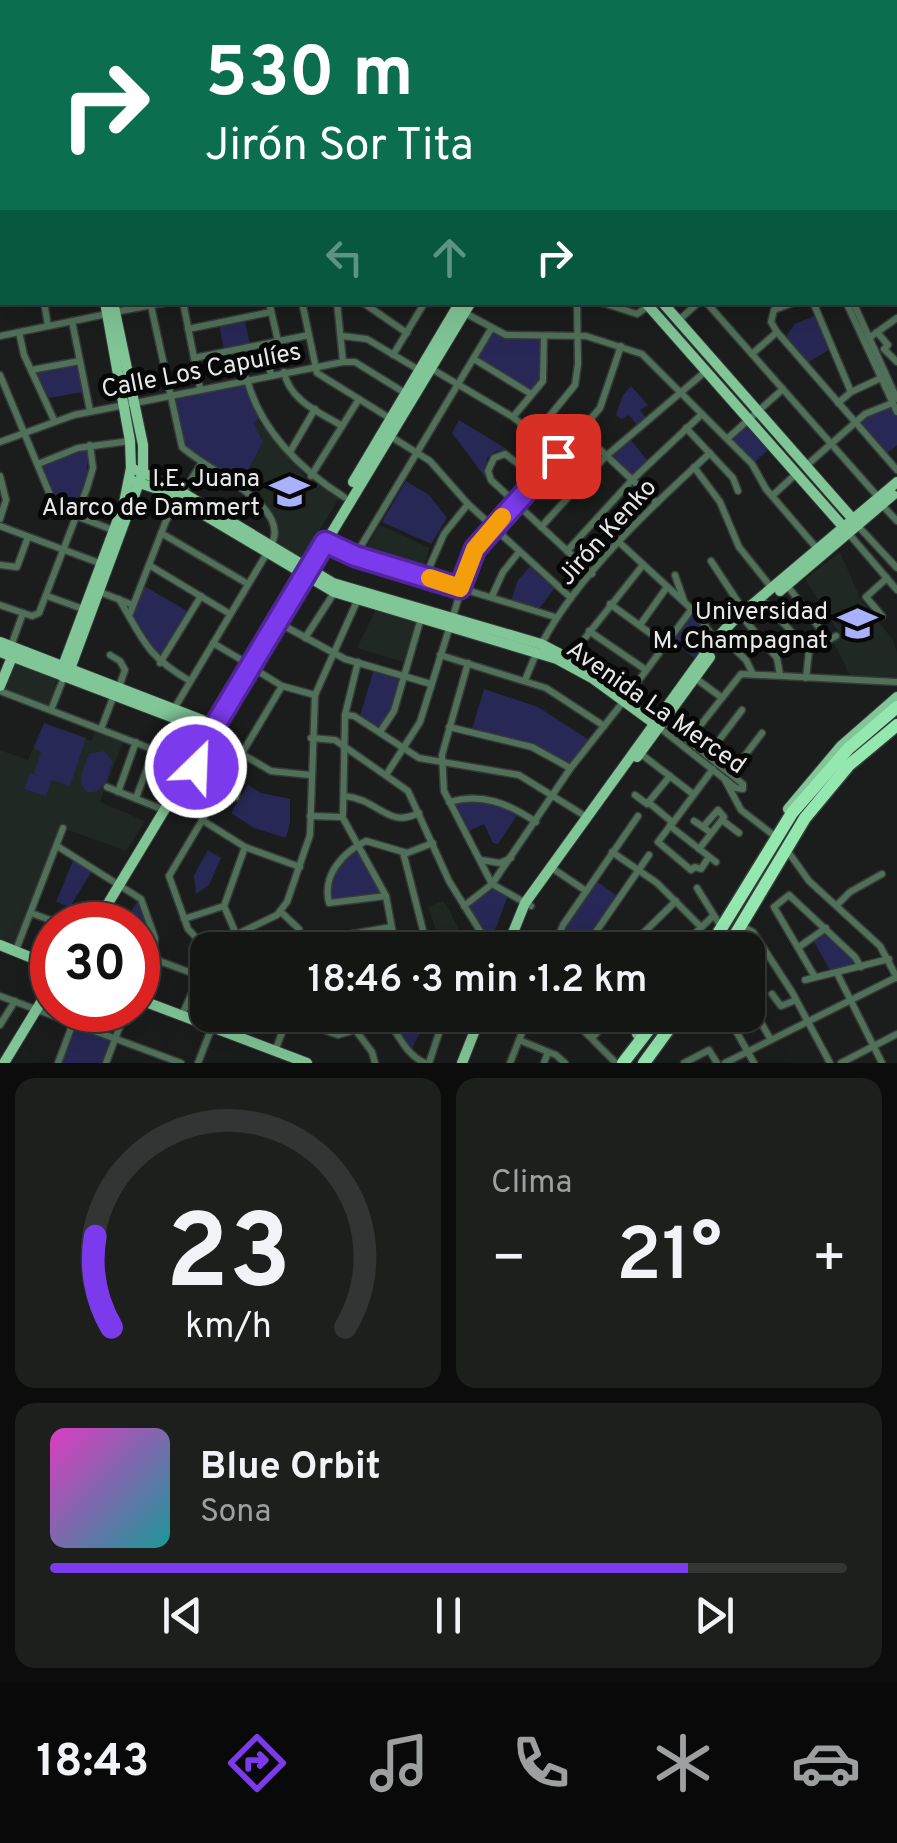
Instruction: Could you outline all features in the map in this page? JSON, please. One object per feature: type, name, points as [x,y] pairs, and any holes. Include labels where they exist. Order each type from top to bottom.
[{"type":"highway","points":[[716,932],[775,838],[812,789],[848,749],[897,707]]},
{"type":"highway","points":[[740,932],[806,818],[859,760],[897,729]]},
{"type":"highway","points":[[812,789],[816,774]]},
{"type":"highway","points":[[618,1063],[642,1032]]},
{"type":"highway","points":[[647,1063],[669,1032]]},
{"type":"main road","points":[[650,305],[706,371],[752,415]]},
{"type":"main road","points":[[665,305],[752,415],[851,527]]},
{"type":"main road","points":[[248,664],[325,542],[349,492],[390,436],[452,317],[465,306]]},
{"type":"main road","points":[[105,902],[189,766],[391,418],[465,306]]},
{"type":"main road","points":[[110,308],[129,404],[150,465],[164,486]]},
{"type":"main road","points":[[88,611],[100,592],[114,530],[136,476],[129,404]]},
{"type":"main road","points":[[66,671],[134,500],[143,445]]},
{"type":"main road","points":[[136,476],[164,486],[304,570]]},
{"type":"main road","points":[[880,502],[897,482]]},
{"type":"main road","points":[[134,500],[164,486]]},
{"type":"main road","points":[[744,615],[765,602],[784,582],[897,491]]},
{"type":"main road","name":"Avenida La Merced","points":[[304,570],[334,592],[421,618],[449,622]]},
{"type":"main road","name":"Avenida La Merced","points":[[304,570],[449,622],[570,657],[658,722]]},
{"type":"main road","points":[[528,904],[720,640],[772,588],[784,582]]},
{"type":"main road","points":[[516,932],[528,904],[585,816],[640,753],[658,722],[720,640]]},
{"type":"main road","name":"Avenida La Merced","points":[[539,648],[626,698]]},
{"type":"main road","points":[[0,688],[4,652],[66,671],[210,727]]},
{"type":"main road","points":[[116,691],[174,709],[210,727]]},
{"type":"main road","points":[[708,932],[710,922],[816,774],[897,697]]},
{"type":"main road","points":[[742,932],[789,854],[859,760]]},
{"type":"main road","points":[[0,947],[30,957]]},
{"type":"main road","points":[[0,947],[30,959]]},
{"type":"main road","points":[[160,1008],[190,1019]]},
{"type":"main road","points":[[4,1063],[30,1025]]},
{"type":"main road","points":[[12,1063],[30,1030]]},
{"type":"main road","points":[[225,1032],[307,1063]]},
{"type":"main road","points":[[471,1050],[474,1032]]},
{"type":"main road","points":[[466,1063],[478,1032]]},
{"type":"main road","points":[[647,1063],[672,1032]]},
{"type":"main road","points":[[271,1063],[275,1051]]},
{"type":"street","points":[[44,305],[48,326]]},
{"type":"street","points":[[0,336],[72,322],[110,308],[155,305]]},
{"type":"street","points":[[184,305],[200,388]]},
{"type":"street","points":[[271,305],[278,341]]},
{"type":"street","points":[[303,305],[320,376],[391,418]]},
{"type":"street","points":[[337,305],[343,362],[355,362],[406,394]]},
{"type":"street","points":[[366,305],[406,333]]},
{"type":"street","points":[[394,355],[423,305]]},
{"type":"street","points":[[535,434],[575,385],[575,305]]},
{"type":"street","points":[[609,305],[632,313],[647,305]]},
{"type":"street","points":[[678,321],[698,305]]},
{"type":"street","points":[[705,305],[897,522]]},
{"type":"street","points":[[718,305],[719,318]]},
{"type":"street","points":[[787,305],[774,310],[771,316],[777,332],[897,470]]},
{"type":"street","points":[[813,305],[851,392]]},
{"type":"street","points":[[850,305],[879,379],[897,412]]},
{"type":"street","points":[[851,305],[894,383],[894,402]]},
{"type":"street","points":[[151,306],[182,447],[252,496],[275,527],[276,536],[174,709]]},
{"type":"street","points":[[465,306],[491,329],[512,336],[577,335],[621,346],[650,360],[752,464],[772,496],[821,553]]},
{"type":"street","points":[[188,329],[272,312]]},
{"type":"street","points":[[72,322],[90,411]]},
{"type":"street","points":[[869,338],[895,323]]},
{"type":"street","points":[[355,556],[491,329]]},
{"type":"street","points":[[19,332],[54,420]]},
{"type":"street","points":[[752,354],[777,332]]},
{"type":"street","points":[[877,332],[888,344],[884,349],[896,362]]},
{"type":"street","points":[[194,358],[309,335]]},
{"type":"street","points":[[342,336],[367,339],[459,385],[514,417],[558,456]]},
{"type":"street","points":[[514,417],[545,376],[544,336]]},
{"type":"street","points":[[264,344],[270,375]]},
{"type":"street","points":[[386,774],[420,722],[472,554],[604,399],[621,346]]},
{"type":"street","points":[[474,358],[531,394]]},
{"type":"street","points":[[31,370],[80,360]]},
{"type":"street","name":"Calle Los Capulíes","points":[[0,442],[54,420],[90,411],[343,362]]},
{"type":"street","points":[[541,527],[606,456],[706,371]]},
{"type":"street","points":[[284,372],[291,391],[342,426]]},
{"type":"street","points":[[0,375],[53,502],[63,512],[114,530]]},
{"type":"street","points":[[246,379],[264,419],[311,476],[349,492]]},
{"type":"street","points":[[838,403],[879,379]]},
{"type":"street","points":[[728,438],[782,388]]},
{"type":"street","points":[[311,476],[359,399]]},
{"type":"street","points":[[772,496],[855,422],[871,410],[894,402]]},
{"type":"street","points":[[290,452],[315,409]]},
{"type":"street","points":[[567,551],[632,480],[702,414]]},
{"type":"street","points":[[686,428],[733,478],[738,491]]},
{"type":"street","points":[[580,431],[657,503]]},
{"type":"street","points":[[390,436],[418,452],[468,504],[571,598]]},
{"type":"street","points":[[38,464],[90,445],[130,441]]},
{"type":"street","points":[[0,605],[36,616],[47,596],[92,468],[90,445]]},
{"type":"street","name":"Jirón Kenko","points":[[526,680],[556,617],[571,598],[657,503],[710,452]]},
{"type":"street","points":[[538,478],[511,456],[502,454],[491,461],[488,476],[592,574]]},
{"type":"street","points":[[128,616],[161,533],[202,462]]},
{"type":"street","points":[[694,467],[720,502],[739,547],[772,588]]},
{"type":"street","points":[[0,476],[0,518]]},
{"type":"street","points":[[425,577],[444,534],[468,504]]},
{"type":"street","points":[[0,526],[105,566]]},
{"type":"street","points":[[851,527],[897,568]]},
{"type":"street","points":[[851,527],[897,590]]},
{"type":"street","points":[[161,533],[248,584]]},
{"type":"street","points":[[0,565],[16,567],[28,537]]},
{"type":"street","points":[[325,542],[355,556],[556,617]]},
{"type":"street","points":[[620,543],[720,640],[744,658],[752,673]]},
{"type":"street","points":[[51,545],[58,562]]},
{"type":"street","points":[[492,596],[500,576],[519,552]]},
{"type":"street","points":[[711,561],[778,660],[780,676]]},
{"type":"street","points":[[570,657],[643,565]]},
{"type":"street","points":[[149,566],[230,614]]},
{"type":"street","points":[[674,575],[683,602]]},
{"type":"street","points":[[882,616],[866,596],[887,578]]},
{"type":"street","points":[[784,582],[832,637],[810,651],[806,678]]},
{"type":"street","points":[[640,625],[667,587]]},
{"type":"street","points":[[100,592],[133,605]]},
{"type":"street","points":[[306,638],[334,592]]},
{"type":"street","points":[[47,596],[88,611]]},
{"type":"street","points":[[160,662],[201,596]]},
{"type":"street","points":[[239,932],[280,911],[300,867],[310,835],[314,695],[358,598]]},
{"type":"street","points":[[119,600],[142,642],[160,662],[190,681]]},
{"type":"street","points":[[765,602],[810,651]]},
{"type":"street","points":[[610,604],[666,644]]},
{"type":"street","points":[[464,906],[492,884],[570,768],[692,610]]},
{"type":"street","points":[[4,652],[23,614]]},
{"type":"street","points":[[380,732],[394,710],[421,618]]},
{"type":"street","points":[[277,622],[333,653],[431,684]]},
{"type":"street","points":[[588,631],[646,670]]},
{"type":"street","points":[[213,643],[282,686],[314,695]]},
{"type":"street","points":[[101,729],[125,670],[110,655]]},
{"type":"street","points":[[440,655],[526,680],[563,697],[604,726]]},
{"type":"street","points":[[358,662],[346,714],[342,817],[386,896],[392,932]]},
{"type":"street","points":[[468,664],[441,764],[449,802],[492,884],[528,904]]},
{"type":"street","points":[[51,710],[66,671]]},
{"type":"street","points":[[688,741],[738,676],[752,673],[897,682]]},
{"type":"street","points":[[695,678],[721,697]]},
{"type":"street","points":[[194,932],[184,919],[169,876],[282,686]]},
{"type":"street","points":[[0,688],[189,766],[238,792],[236,797],[232,800],[219,792],[189,766]]},
{"type":"street","points":[[707,756],[742,710]]},
{"type":"street","points":[[346,714],[427,762],[519,775],[585,816]]},
{"type":"street","name":"Avenida La Merced","points":[[658,722],[707,756],[728,777],[746,816],[772,834]]},
{"type":"street","name":"Avenida La Merced","points":[[658,722],[728,777]]},
{"type":"street","points":[[449,727],[532,747],[570,768]]},
{"type":"street","points":[[728,777],[762,733]]},
{"type":"street","points":[[311,738],[330,738],[408,791],[449,881],[480,932]]},
{"type":"street","points":[[118,792],[136,742]]},
{"type":"street","points":[[136,798],[154,750]]},
{"type":"street","points":[[640,753],[694,794]]},
{"type":"street","points":[[242,754],[271,771],[310,775]]},
{"type":"street","points":[[635,795],[647,803],[671,825],[713,860],[701,870],[691,870],[658,842],[671,825],[713,769]]},
{"type":"street","points":[[647,803],[670,776]]},
{"type":"street","points":[[645,784],[656,792]]},
{"type":"street","points":[[106,787],[161,809]]},
{"type":"street","points":[[344,796],[362,798],[395,819],[405,820],[419,814]]},
{"type":"street","points":[[449,802],[467,797],[489,799],[536,822]]},
{"type":"street","points":[[699,849],[724,816],[716,807],[703,827]]},
{"type":"street","points":[[310,816],[342,817]]},
{"type":"street","points":[[561,932],[638,816]]},
{"type":"street","points":[[202,820],[244,847],[300,867]]},
{"type":"street","points":[[722,820],[738,833]]},
{"type":"street","points":[[694,821],[711,834]]},
{"type":"street","points":[[35,902],[64,828]]},
{"type":"street","points":[[320,907],[329,899],[338,859],[358,844],[374,841],[403,852],[433,843]]},
{"type":"street","points":[[56,846],[117,882],[142,902]]},
{"type":"street","points":[[233,932],[224,906],[244,847]]},
{"type":"street","points":[[403,852],[423,932]]},
{"type":"street","points":[[612,852],[710,922]]},
{"type":"street","points":[[725,1063],[897,978],[895,966],[877,942],[809,880],[789,854]]},
{"type":"street","points":[[596,932],[649,855]]},
{"type":"street","points":[[481,860],[500,863],[512,858]]},
{"type":"street","points":[[555,870],[586,891]]},
{"type":"street","points":[[836,905],[882,874]]},
{"type":"street","points":[[697,888],[710,922]]},
{"type":"street","points":[[815,977],[774,905],[790,895],[861,967]]},
{"type":"street","points":[[329,899],[386,896]]},
{"type":"street","points":[[644,932],[676,901]]},
{"type":"street","points":[[184,919],[224,906]]},
{"type":"street","points":[[280,911],[299,930]]},
{"type":"street","points":[[16,951],[30,915]]},
{"type":"street","points":[[699,932],[710,922]]},
{"type":"street","points":[[359,932],[391,926]]},
{"type":"street","points":[[745,928],[753,932],[796,1000],[830,1063]]},
{"type":"street","points":[[799,947],[826,928]]},
{"type":"street","points":[[804,980],[889,958]]},
{"type":"street","points":[[160,961],[190,972]]},
{"type":"street","points":[[838,973],[882,1063]]},
{"type":"street","points":[[182,1016],[190,994]]},
{"type":"street","points":[[772,994],[782,1007],[796,1000]]},
{"type":"street","points":[[0,996],[30,1007]]},
{"type":"street","points":[[0,1025],[14,1001]]},
{"type":"street","points":[[765,1030],[771,1040]]},
{"type":"street","points":[[58,1063],[69,1032]]},
{"type":"street","points":[[98,1032],[181,1063]]},
{"type":"street","points":[[106,1063],[117,1032]]},
{"type":"street","points":[[198,1063],[210,1032]]},
{"type":"street","points":[[275,1051],[280,1032]]},
{"type":"street","points":[[357,1032],[372,1052],[375,1063]]},
{"type":"street","points":[[397,1032],[409,1053],[427,1063],[439,1032]]},
{"type":"street","points":[[510,1063],[522,1032]]},
{"type":"street","points":[[585,1032],[618,1063]]},
{"type":"street","points":[[592,1038],[598,1032]]},
{"type":"street","points":[[737,1032],[754,1063]]},
{"type":"street","points":[[840,1063],[897,1034]]},
{"type":"street","points":[[519,1040],[565,1063]]},
{"type":"street","points":[[683,1062],[711,1050],[717,1063]]},
{"type":"street","points":[[544,1063],[548,1052]]},
{"type":"shaded area","points":[[814,316],[830,349],[807,363],[785,338],[795,324]]},
{"type":"shaded area","points":[[245,321],[250,345],[224,349],[219,325]]},
{"type":"shaded area","points":[[493,332],[511,339],[542,340],[539,385],[530,391],[477,359]]},
{"type":"shaded area","points":[[78,363],[83,392],[49,398],[35,371]]},
{"type":"shaded area","points":[[244,383],[259,418],[254,423],[263,442],[247,473],[255,497],[183,446],[170,397]]},
{"type":"shaded area","points":[[631,386],[648,405],[640,410],[646,418],[637,425],[629,415],[622,419],[616,415]]},
{"type":"shaded area","points":[[889,406],[897,417],[897,445],[886,454],[860,423],[871,412]]},
{"type":"shaded area","name":"I.E. Juana Alarco de Dammert","points":[[257,420],[306,477],[339,498],[301,561],[277,545],[279,529],[255,494],[247,474],[263,442],[254,423]]},
{"type":"shaded area","points":[[459,420],[508,450],[496,451],[487,458],[485,477],[452,433]]},
{"type":"shaded area","points":[[748,422],[771,447],[754,463],[731,438]]},
{"type":"shaded area","points":[[629,438],[648,461],[632,478],[609,457]]},
{"type":"shaded area","points":[[88,449],[87,476],[75,513],[56,500],[42,465]]},
{"type":"shaded area","points":[[406,481],[429,495],[447,518],[431,544],[382,522]]},
{"type":"shaded area","points":[[380,525],[430,548],[422,571],[363,553]]},
{"type":"shaded area","name":"Universidad M. Champagnat","points":[[840,552],[860,598],[893,640],[897,677],[850,676],[833,641],[841,636],[805,579]]},
{"type":"shaded area","points":[[532,564],[556,586],[538,610],[511,601],[518,580]]},
{"type":"shaded area","points":[[144,586],[189,612],[161,659],[132,616]]},
{"type":"shaded area","points":[[377,608],[416,620],[403,662],[357,648]]},
{"type":"shaded area","points":[[692,612],[711,639],[696,659],[671,641]]},
{"type":"shaded area","points":[[14,661],[58,677],[48,705],[4,689]]},
{"type":"shaded area","points":[[374,669],[400,677],[391,709],[379,728],[360,716]]},
{"type":"shaded area","points":[[484,689],[538,707],[589,740],[570,766],[537,747],[472,729]]},
{"type":"shaded area","points":[[44,723],[91,741],[96,731],[123,742],[100,802],[145,821],[126,851],[60,827],[14,945],[0,940],[0,750],[28,760]]},
{"type":"shaded area","points":[[44,723],[86,738],[70,786],[52,780],[46,796],[24,789],[30,773],[40,776],[34,773],[41,752],[34,748]]},
{"type":"shaded area","points":[[104,751],[113,762],[107,779],[98,790],[87,792],[81,779],[89,754]]},
{"type":"shaded area","points":[[248,785],[261,793],[290,799],[286,838],[254,828],[231,813]]},
{"type":"shaded area","points":[[488,802],[517,815],[498,844],[493,843],[484,824],[469,831],[453,803]]},
{"type":"shaded area","points":[[208,850],[221,858],[209,885],[196,894],[194,875]]},
{"type":"shaded area","points":[[356,850],[381,893],[333,900],[329,896],[340,862]]},
{"type":"shaded area","points":[[74,858],[93,869],[73,902],[56,902]]},
{"type":"shaded area","points":[[596,881],[616,895],[593,932],[564,932]]},
{"type":"shaded area","points":[[492,886],[508,895],[494,932],[483,932],[466,906]]},
{"type":"shaded area","points":[[443,901],[460,932],[437,932],[428,907]]},
{"type":"shaded area","points":[[825,931],[858,965],[831,972],[813,940]]},
{"type":"shaded area","points":[[72,1032],[92,1032],[111,1039],[102,1063],[61,1063]]},
{"type":"shaded area","points":[[397,1032],[420,1032],[410,1053]]},
{"type":"slow traffic","points":[[430,578],[460,588],[475,549],[502,517]]},
{"type":"place","name":"I.E. Juana Alarco de Dammert","points":[[290,491]]},
{"type":"place","name":"Universidad M. Champagnat","points":[[858,624]]},
{"type":"route","points":[[196,767],[193,762],[325,542],[355,556],[460,588],[469,560],[486,534],[558,456]]}]
